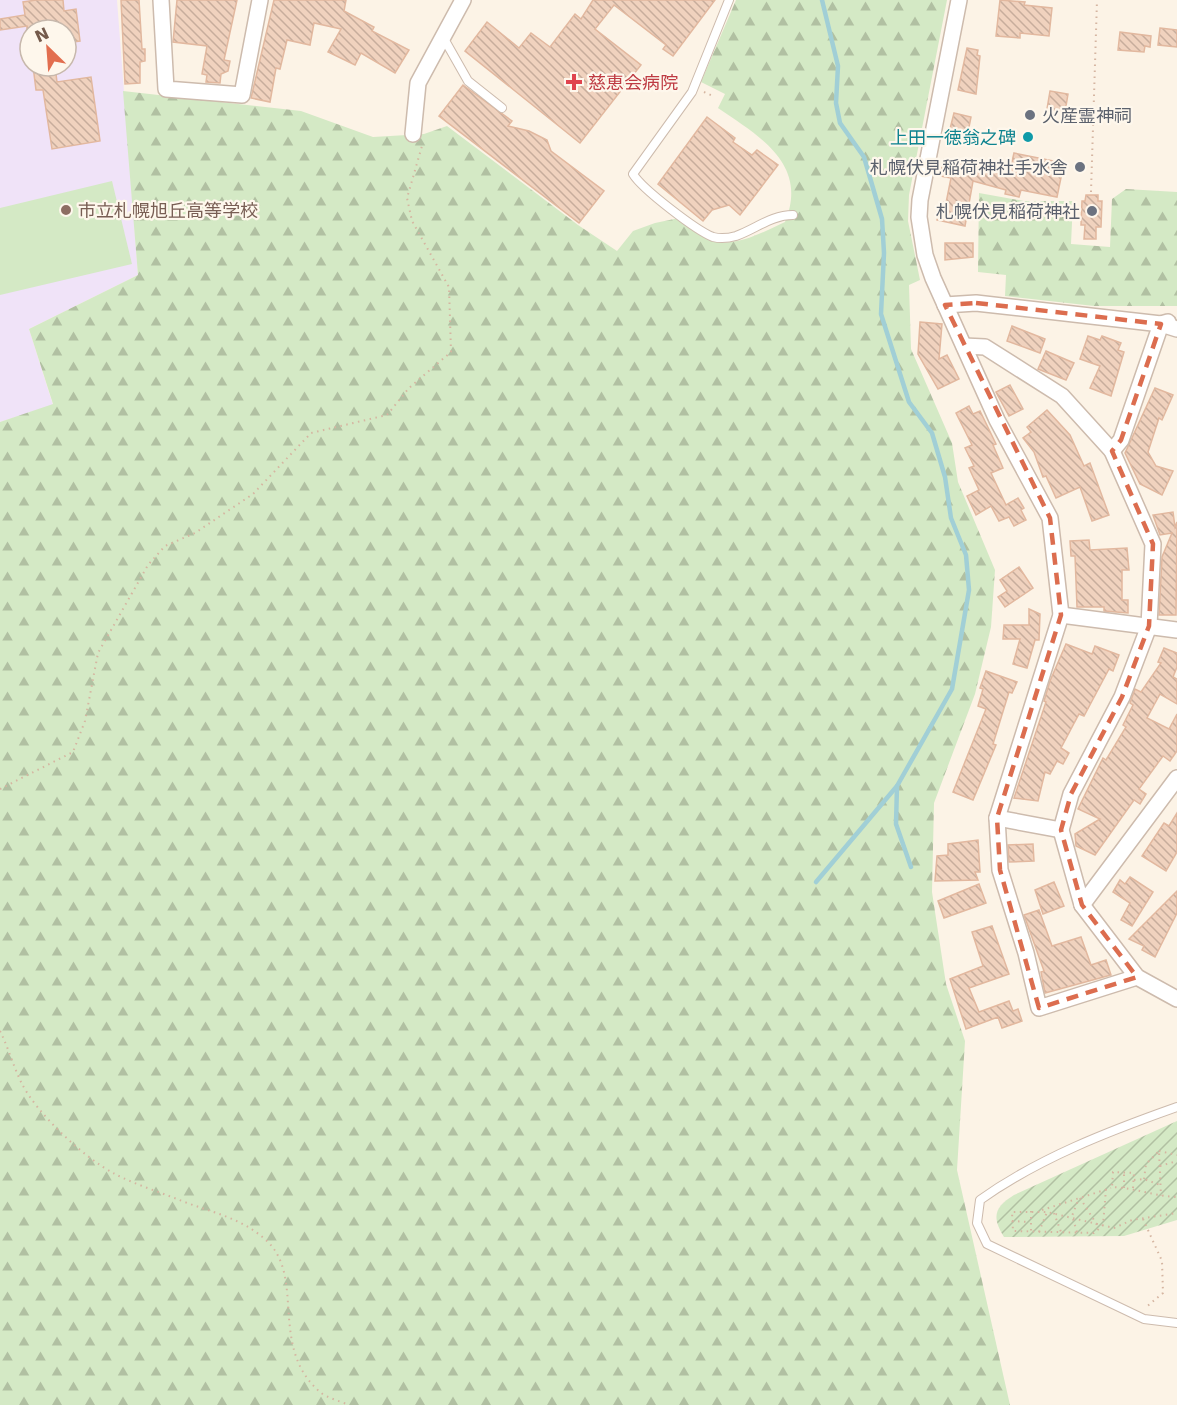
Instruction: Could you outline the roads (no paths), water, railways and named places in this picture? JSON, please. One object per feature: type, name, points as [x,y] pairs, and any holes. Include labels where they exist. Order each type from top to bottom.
[{"type":"street","points":[[160,0],[166,89],[242,95],[260,0]]},
{"type":"street","points":[[413,134],[418,83],[463,0]]},
{"type":"street","points":[[959,0],[920,200],[925,255],[997,420],[1050,518],[1061,615],[997,818],[1000,870],[1026,953],[1039,1008],[1137,978]]},
{"type":"street","points":[[945,305],[976,303],[1161,324],[1177,329]]},
{"type":"street","points":[[1161,324],[1177,320]]},
{"type":"street","points":[[1112,451],[1121,440],[1161,324]]},
{"type":"street","points":[[964,346],[985,347],[1062,396],[1112,451],[1153,544],[1149,627],[1122,698],[1071,794],[1060,830],[1082,905],[1137,978],[1177,999]]},
{"type":"street","points":[[1061,615],[1177,630]]},
{"type":"street","points":[[1082,905],[1177,778]]},
{"type":"street","points":[[997,818],[1060,830]]},
{"type":"lane","points":[[729,0],[692,92],[633,174],[637,181],[671,209],[711,236],[724,238],[737,236],[769,219],[793,214]]},
{"type":"lane","points":[[443,37],[468,81],[502,108]]},
{"type":"lane","points":[[1177,1107],[1134,1123],[1015,1175],[980,1200],[977,1222],[987,1244],[1137,1315],[1177,1323]]},
{"type":"waterway","points":[[822,0],[838,66],[836,103],[840,123],[864,157],[882,219],[884,253],[881,314],[909,402],[932,433],[945,477],[951,518],[966,555],[969,590],[952,689],[897,786],[896,824],[911,867]]},
{"type":"waterway","points":[[816,882],[897,786]]},
{"type":"place","name":"慈恵会病院","points":[[574,82]]},
{"type":"place","name":"火産霊神祠","points":[[1030,115]]},
{"type":"place","name":"上田一徳翁之碑","points":[[1028,137]]},
{"type":"place","name":"札幌伏見稲荷神社手水舎","points":[[1080,167]]},
{"type":"place","name":"市立札幌旭丘高等学校","points":[[66,210]]},
{"type":"place","name":"札幌伏見稲荷神社","points":[[1092,211]]}]
